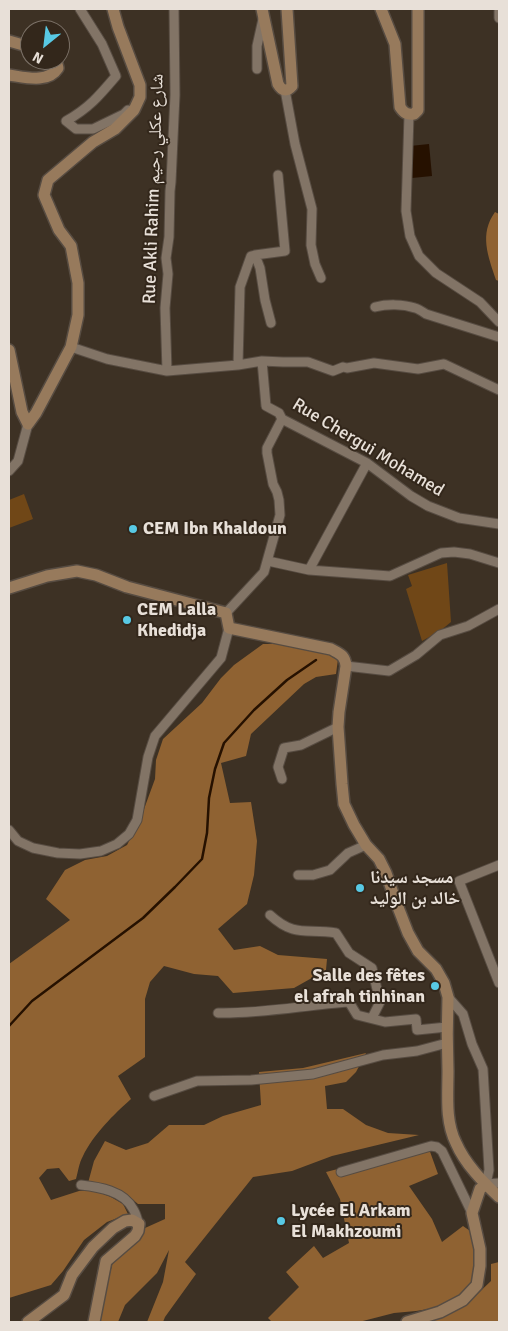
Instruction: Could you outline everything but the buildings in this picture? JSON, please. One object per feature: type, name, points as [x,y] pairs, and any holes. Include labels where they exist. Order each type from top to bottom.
[{"type":"street","points":[[80,9],[102,44],[116,76],[94,102],[66,121],[76,129],[93,129],[124,114],[140,97]]},
{"type":"street","points":[[9,471],[18,461],[28,424],[36,413],[71,346],[78,315],[78,283],[71,246],[60,230],[44,195],[48,180],[92,142],[115,129],[134,110],[140,97],[140,85],[113,9]]},
{"type":"street","name":"Rue Akli Rahim شارع عكلي رحيم","points":[[167,371],[165,308],[175,95],[174,9]]},
{"type":"street","points":[[263,12],[278,84],[285,90],[290,90],[292,86],[287,9]]},
{"type":"street","points":[[381,9],[394,44],[400,107],[403,112],[409,115],[414,114],[418,110],[418,9]]},
{"type":"street","points":[[499,11],[499,18]]},
{"type":"street","points":[[257,69],[257,46],[263,12]]},
{"type":"street","points":[[9,75],[42,78],[50,76],[56,70]]},
{"type":"street","points":[[285,90],[295,144],[312,209],[311,245],[321,278]]},
{"type":"street","points":[[409,115],[406,211],[410,236],[419,256],[436,273],[480,302],[499,322]]},
{"type":"street","points":[[238,366],[240,288],[251,256],[285,251],[278,175]]},
{"type":"street","points":[[255,255],[260,268],[271,323]]},
{"type":"street","points":[[375,308],[400,305],[415,308],[426,314],[499,337]]},
{"type":"street","points":[[71,346],[107,359],[167,371],[238,366],[262,361],[308,362],[333,371],[343,367],[374,364],[418,369],[444,364],[499,390]]},
{"type":"street","points":[[9,350],[22,412],[28,424]]},
{"type":"street","name":"Rue Chergui Mohamed","points":[[262,361],[266,406],[279,413],[282,419],[367,463],[410,496],[443,513],[459,518],[499,524]]},
{"type":"street","points":[[226,612],[264,572],[268,561],[280,515],[280,507],[273,484],[267,448],[282,419]]},
{"type":"street","points":[[309,570],[367,463]]},
{"type":"street","points":[[268,561],[309,570],[390,576],[441,553],[470,554],[499,563]]},
{"type":"street","points":[[9,588],[47,576],[77,571],[96,575],[127,587],[226,612]]},
{"type":"street","points":[[346,666],[389,671],[416,655],[440,635],[468,626],[499,609]]},
{"type":"street","points":[[9,830],[18,841],[33,848],[80,854],[101,851],[117,844],[129,834],[137,820],[148,757],[155,736],[221,658],[229,628],[226,612]]},
{"type":"street","points":[[229,628],[331,649],[342,655],[345,659],[346,666],[338,727],[344,804],[354,826],[366,845],[379,859],[386,872],[408,933],[418,951],[436,969],[444,983],[448,997],[448,1112],[452,1132],[456,1144],[465,1158],[499,1197]]},
{"type":"street","points":[[282,779],[278,767],[284,748],[301,745],[338,727]]},
{"type":"street","points":[[298,875],[313,875],[330,870],[348,853],[366,845]]},
{"type":"street","points":[[499,865],[460,881],[499,983]]},
{"type":"street","points":[[270,915],[291,930],[306,932],[324,931],[336,934],[349,953],[372,968],[380,1002],[372,1018]]},
{"type":"street","points":[[448,997],[463,1014],[472,1044],[483,1069],[489,1170],[486,1184]]},
{"type":"street","points":[[218,1013],[243,1013],[348,1002],[357,1015],[386,1022],[416,1019],[417,1030],[447,1026]]},
{"type":"street","points":[[154,1096],[197,1081],[251,1080],[313,1074],[384,1056],[447,1044]]},
{"type":"street","points":[[341,1172],[431,1146],[437,1147],[442,1150],[472,1213],[480,1249],[477,1284],[463,1300],[440,1312],[407,1322]]},
{"type":"street","points":[[472,1213],[480,1189],[486,1184],[499,1183]]},
{"type":"street","points":[[486,1184],[499,1188]]},
{"type":"street","points":[[81,1185],[102,1188],[122,1197],[132,1207],[139,1224],[135,1236],[106,1262],[94,1322]]},
{"type":"street","points":[[28,1322],[64,1295],[72,1275],[93,1247],[113,1228],[132,1220],[139,1224]]},
{"type":"shaded area","points":[[429,144],[432,176],[412,178],[410,146]]},
{"type":"shaded area","points":[[495,212],[499,214],[499,281],[496,280],[486,245],[487,229]]},
{"type":"shaded area","points":[[24,494],[33,519],[9,528],[9,500]]},
{"type":"shaded area","points":[[447,563],[451,622],[422,641],[406,589],[412,586],[408,575]]},
{"type":"shaded area","points":[[263,644],[298,644],[329,649],[338,659],[336,674],[316,677],[304,684],[251,734],[246,756],[221,763],[230,803],[251,802],[257,841],[254,875],[247,904],[218,929],[234,950],[260,946],[278,955],[327,959],[326,970],[294,988],[233,993],[218,976],[194,974],[164,966],[150,982],[145,999],[145,1057],[118,1076],[131,1099],[92,1140],[82,1159],[76,1179],[69,1181],[59,1168],[47,1169],[39,1178],[51,1200],[79,1191],[93,1190],[123,1204],[128,1214],[107,1222],[84,1240],[51,1285],[9,1298],[9,964],[70,920],[46,899],[65,870],[85,860],[107,856],[127,845],[140,820],[155,779],[156,760],[163,739],[202,703],[221,678],[234,665]]},
{"type":"shaded area","points":[[366,1053],[356,1072],[346,1082],[325,1086],[327,1109],[343,1109],[366,1125],[388,1133],[419,1135],[332,1156],[292,1171],[253,1177],[185,1262],[196,1274],[163,1322],[147,1322],[163,1282],[169,1250],[157,1273],[125,1305],[118,1322],[93,1322],[102,1303],[115,1254],[135,1239],[145,1228],[165,1219],[165,1204],[138,1204],[115,1188],[88,1183],[94,1161],[105,1141],[126,1150],[148,1143],[169,1125],[204,1125],[223,1116],[261,1105],[259,1072],[303,1068]]},
{"type":"shaded area","points":[[428,1146],[438,1174],[409,1186],[432,1219],[442,1242],[463,1226],[473,1233],[476,1253],[474,1284],[458,1299],[435,1308],[394,1313],[359,1322],[272,1322],[268,1318],[299,1287],[286,1272],[314,1246],[323,1258],[349,1243],[340,1199],[326,1172]]},
{"type":"shaded area","points":[[499,1262],[499,1322],[415,1322],[441,1316],[470,1301],[491,1281],[491,1264]]},
{"type":"waterway","points":[[9,1026],[32,1001],[143,918],[202,859],[207,833],[209,798],[215,769],[224,743],[254,710],[287,680],[316,660]]},
{"type":"place","name":"CEM Ibn Khaldoun","points":[[133,529]]},
{"type":"place","name":"CEM Lalla Khedidja","points":[[127,620]]},
{"type":"place","name":"مسجد سيدنا خالد بن الوليد","points":[[360,888]]},
{"type":"place","name":"Salle des fêtes el afrah tinhinan","points":[[435,986]]},
{"type":"place","name":"Lycée El Arkam El Makhzoumi","points":[[281,1221]]}]
